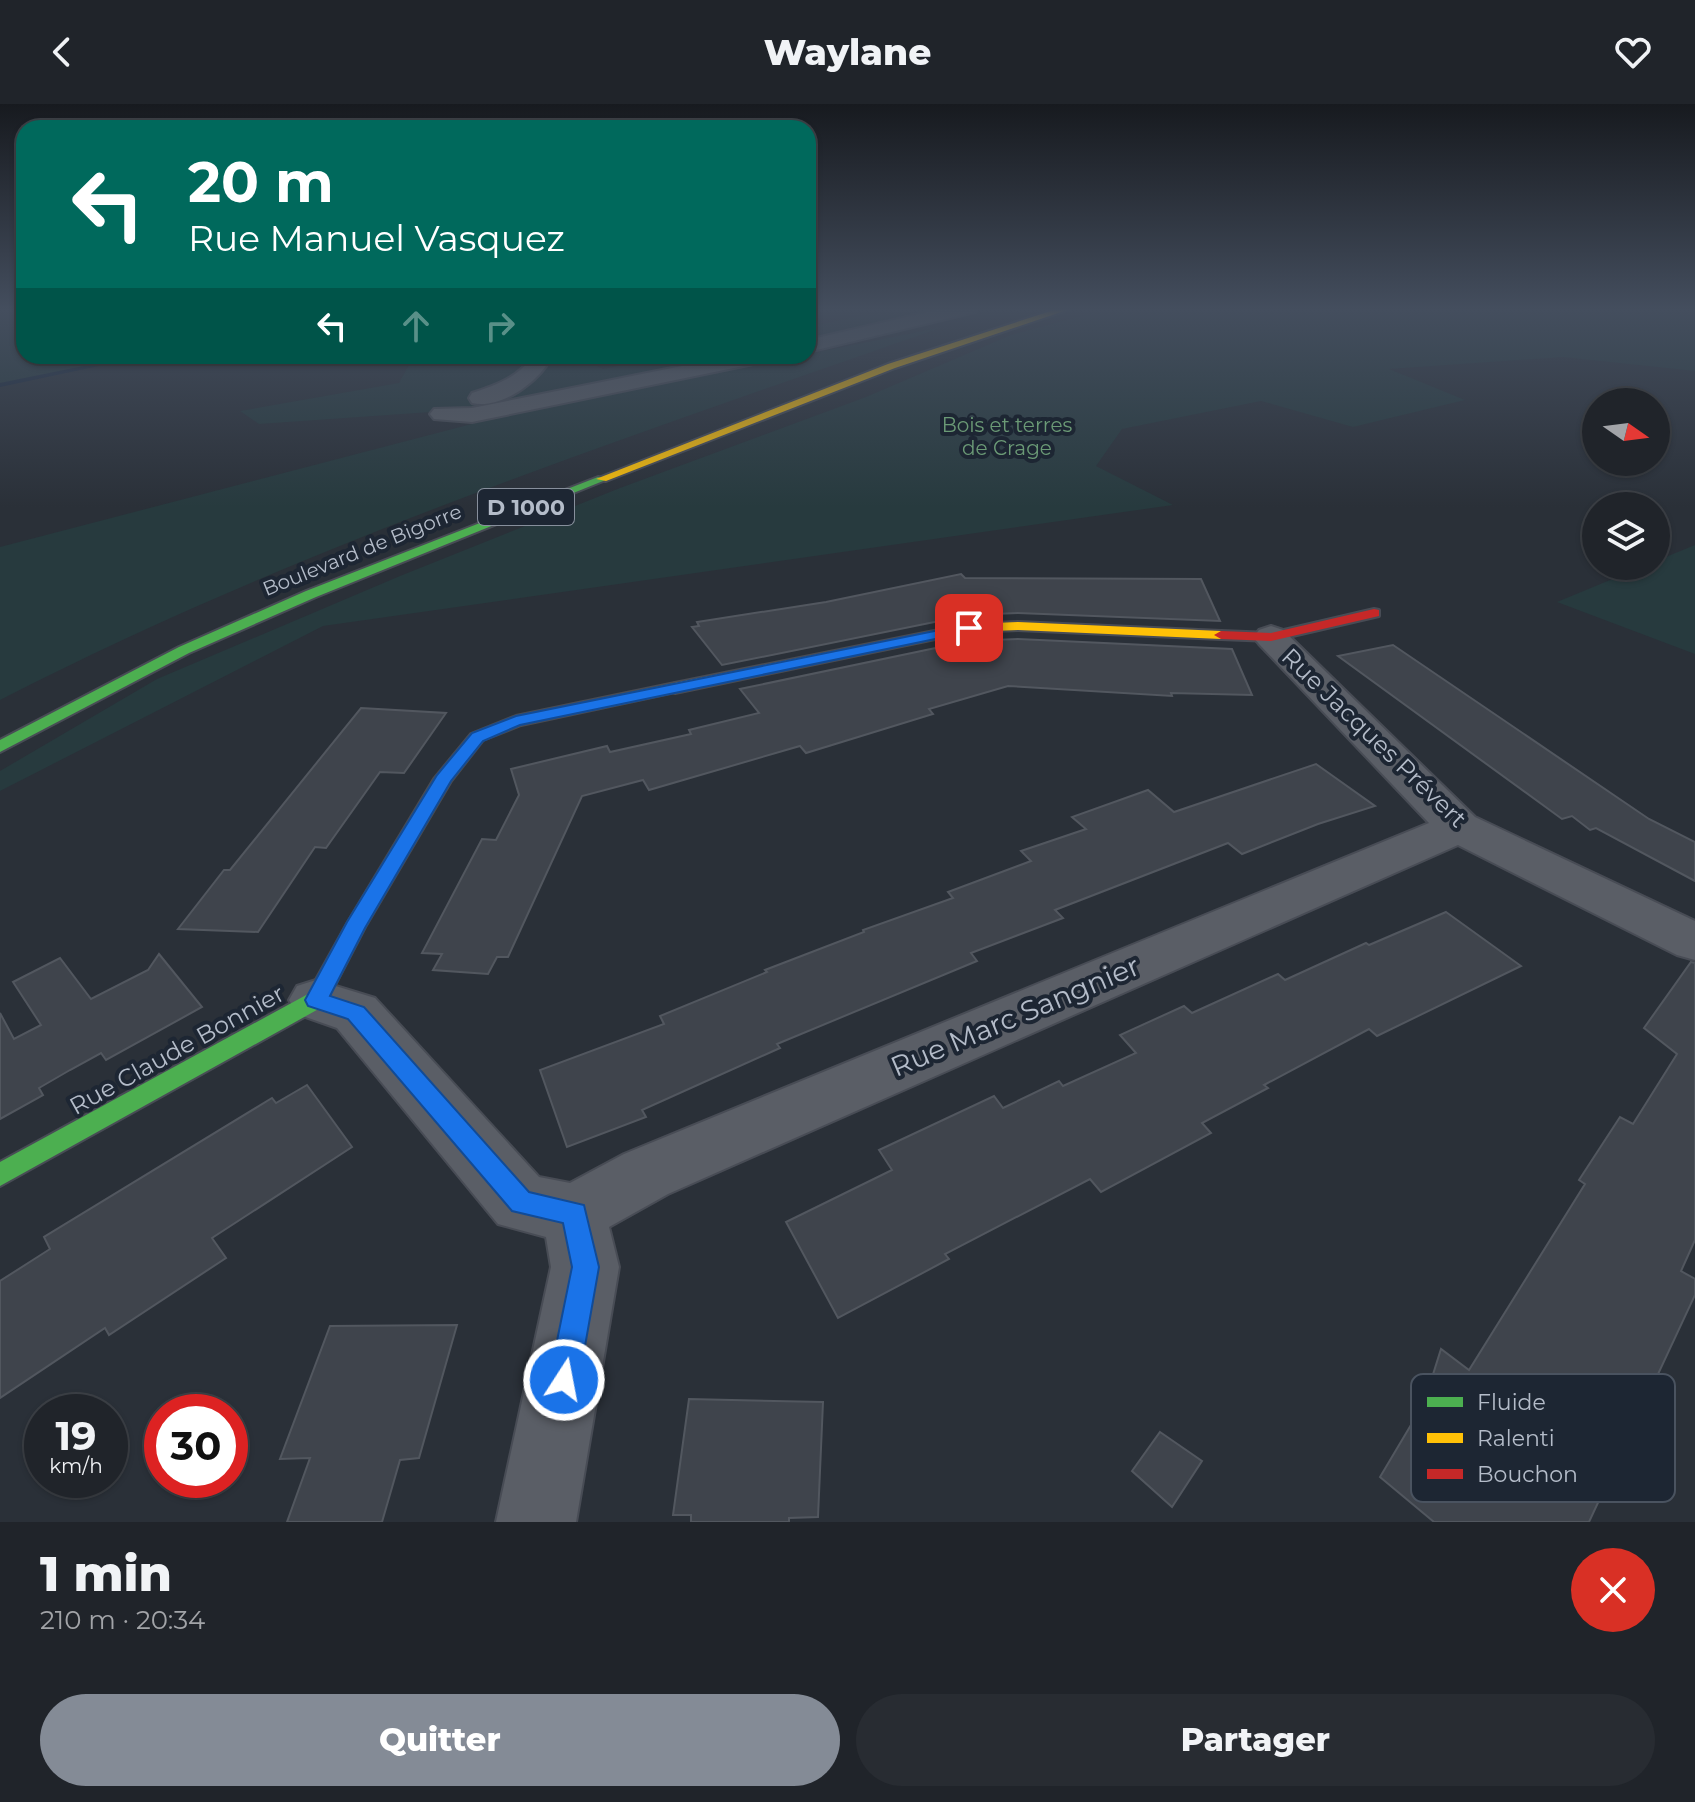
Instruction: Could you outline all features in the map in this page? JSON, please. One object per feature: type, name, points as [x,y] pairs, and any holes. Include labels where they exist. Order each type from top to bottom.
[{"type":"main road","name":"Boulevard de Bigorre","points":[[0,729],[186,636],[293,588],[696,430],[848,374]]},
{"type":"main road","name":"Boulevard de Bigorre","points":[[0,747],[184,650],[339,582],[867,374]]},
{"type":"main road","name":"Rue Claude Bonnier","points":[[0,1175],[316,1000],[355,927],[443,779],[477,737],[516,721],[969,628],[1018,626],[1271,637],[1374,613]]},
{"type":"street","points":[[527,374],[504,390],[448,409],[442,414],[472,415],[673,374]]},
{"type":"street","name":"Rue Jacques Prévert","points":[[1271,637],[1459,827],[1695,942]]},
{"type":"street","name":"Rue Marc Sangnier","points":[[574,1213],[646,1174],[1459,827]]},
{"type":"street","points":[[316,1000],[356,1013],[521,1203],[574,1213],[585,1267],[536,1522]]},
{"type":"green space","points":[[0,374],[50,374],[0,385]]},
{"type":"green space","points":[[404,374],[649,374],[474,409],[259,424],[240,411],[399,383]]},
{"type":"green space","points":[[708,374],[807,374],[584,453],[347,543],[114,644],[0,700],[0,547],[514,413]]},
{"type":"green space","name":"Bois et terres de Crage","points":[[919,374],[1402,374],[1465,400],[1353,427],[1261,401],[1122,429],[1096,466],[1173,505],[323,626],[0,791],[0,771],[157,679],[400,576],[620,488]]},
{"type":"green space","points":[[1695,545],[1695,654],[1557,602],[1610,580],[1670,580],[1670,555]]},
{"type":"building","points":[[961,574],[965,578],[1201,579],[1220,621],[1018,613],[969,615],[722,665],[692,627],[699,626],[697,622],[826,602]]},
{"type":"building","points":[[1018,639],[1232,649],[1252,695],[1171,693],[1172,696],[1008,686],[929,709],[933,714],[806,753],[800,746],[649,790],[643,780],[582,796],[508,957],[497,957],[488,974],[433,970],[442,954],[422,953],[482,839],[496,840],[519,795],[511,769],[607,746],[610,752],[691,734],[689,730],[759,713],[740,689],[969,641]]},
{"type":"building","points":[[1393,645],[1649,819],[1695,842],[1695,881],[1596,828],[1590,830],[1572,816],[1562,819],[1338,656]]},
{"type":"building","points":[[361,708],[446,713],[404,773],[380,772],[326,848],[315,847],[258,932],[178,929],[224,870],[230,870]]},
{"type":"building","points":[[1316,764],[1375,806],[1318,824],[1242,854],[1228,843],[1055,910],[1063,918],[971,953],[977,961],[777,1044],[780,1048],[642,1110],[646,1117],[567,1147],[540,1070],[664,1024],[660,1016],[863,930],[953,898],[948,892],[1031,861],[1021,851],[1086,829],[1072,817],[1148,790],[1174,812]]},
{"type":"building","points":[[1446,912],[1521,966],[1377,1036],[1369,1029],[1264,1085],[1268,1088],[1202,1123],[1211,1133],[1101,1192],[1090,1179],[945,1254],[949,1259],[838,1318],[786,1222],[892,1170],[879,1150],[994,1096],[1003,1108],[1059,1081],[1063,1086],[1136,1053],[1120,1035],[1184,1006],[1192,1013],[1278,974],[1285,980],[1366,943],[1369,945]]},
{"type":"building","points":[[159,954],[202,1007],[106,1060],[101,1053],[70,1070],[39,1088],[43,1095],[0,1119],[0,1013],[14,1039],[41,1025],[13,982],[60,958],[91,999],[148,970]]},
{"type":"building","points":[[1691,962],[1695,963],[1695,1240],[1681,1271],[1695,1279],[1695,1295],[1658,1374],[1433,1374],[1441,1349],[1469,1370],[1585,1184],[1579,1180],[1620,1117],[1633,1124],[1677,1054],[1644,1028]]},
{"type":"building","points":[[307,1085],[352,1147],[212,1238],[226,1258],[109,1335],[105,1328],[0,1398],[0,1281],[50,1249],[44,1237],[272,1098],[276,1103]]},
{"type":"building","points":[[457,1325],[419,1458],[400,1460],[382,1522],[287,1522],[310,1458],[280,1459],[330,1326]]},
{"type":"building","points":[[689,1399],[823,1402],[818,1517],[789,1518],[789,1522],[691,1522],[691,1515],[673,1515]]},
{"type":"building","points":[[1411,1425],[1411,1502],[1598,1502],[1589,1522],[1434,1522],[1380,1477]]},
{"type":"building","points":[[1160,1432],[1202,1461],[1172,1507],[1132,1471]]},
{"type":"waterway","points":[[0,385],[53,374]]},
{"type":"traffic: fast","points":[[0,747],[184,650],[311,594],[602,479]]},
{"type":"traffic: fast","points":[[0,1175],[316,1000],[355,927],[443,779],[477,737],[516,721],[675,688]]},
{"type":"traffic: slow","points":[[602,479],[870,374]]},
{"type":"traffic: slow","points":[[675,688],[969,628],[1018,626],[1221,635]]},
{"type":"traffic: jam","points":[[1221,635],[1271,637],[1374,613]]},
{"type":"route","points":[[564,1380],[585,1267],[574,1213],[521,1203],[356,1013],[316,1000],[355,927],[443,779],[477,737],[516,721],[969,628]]}]
